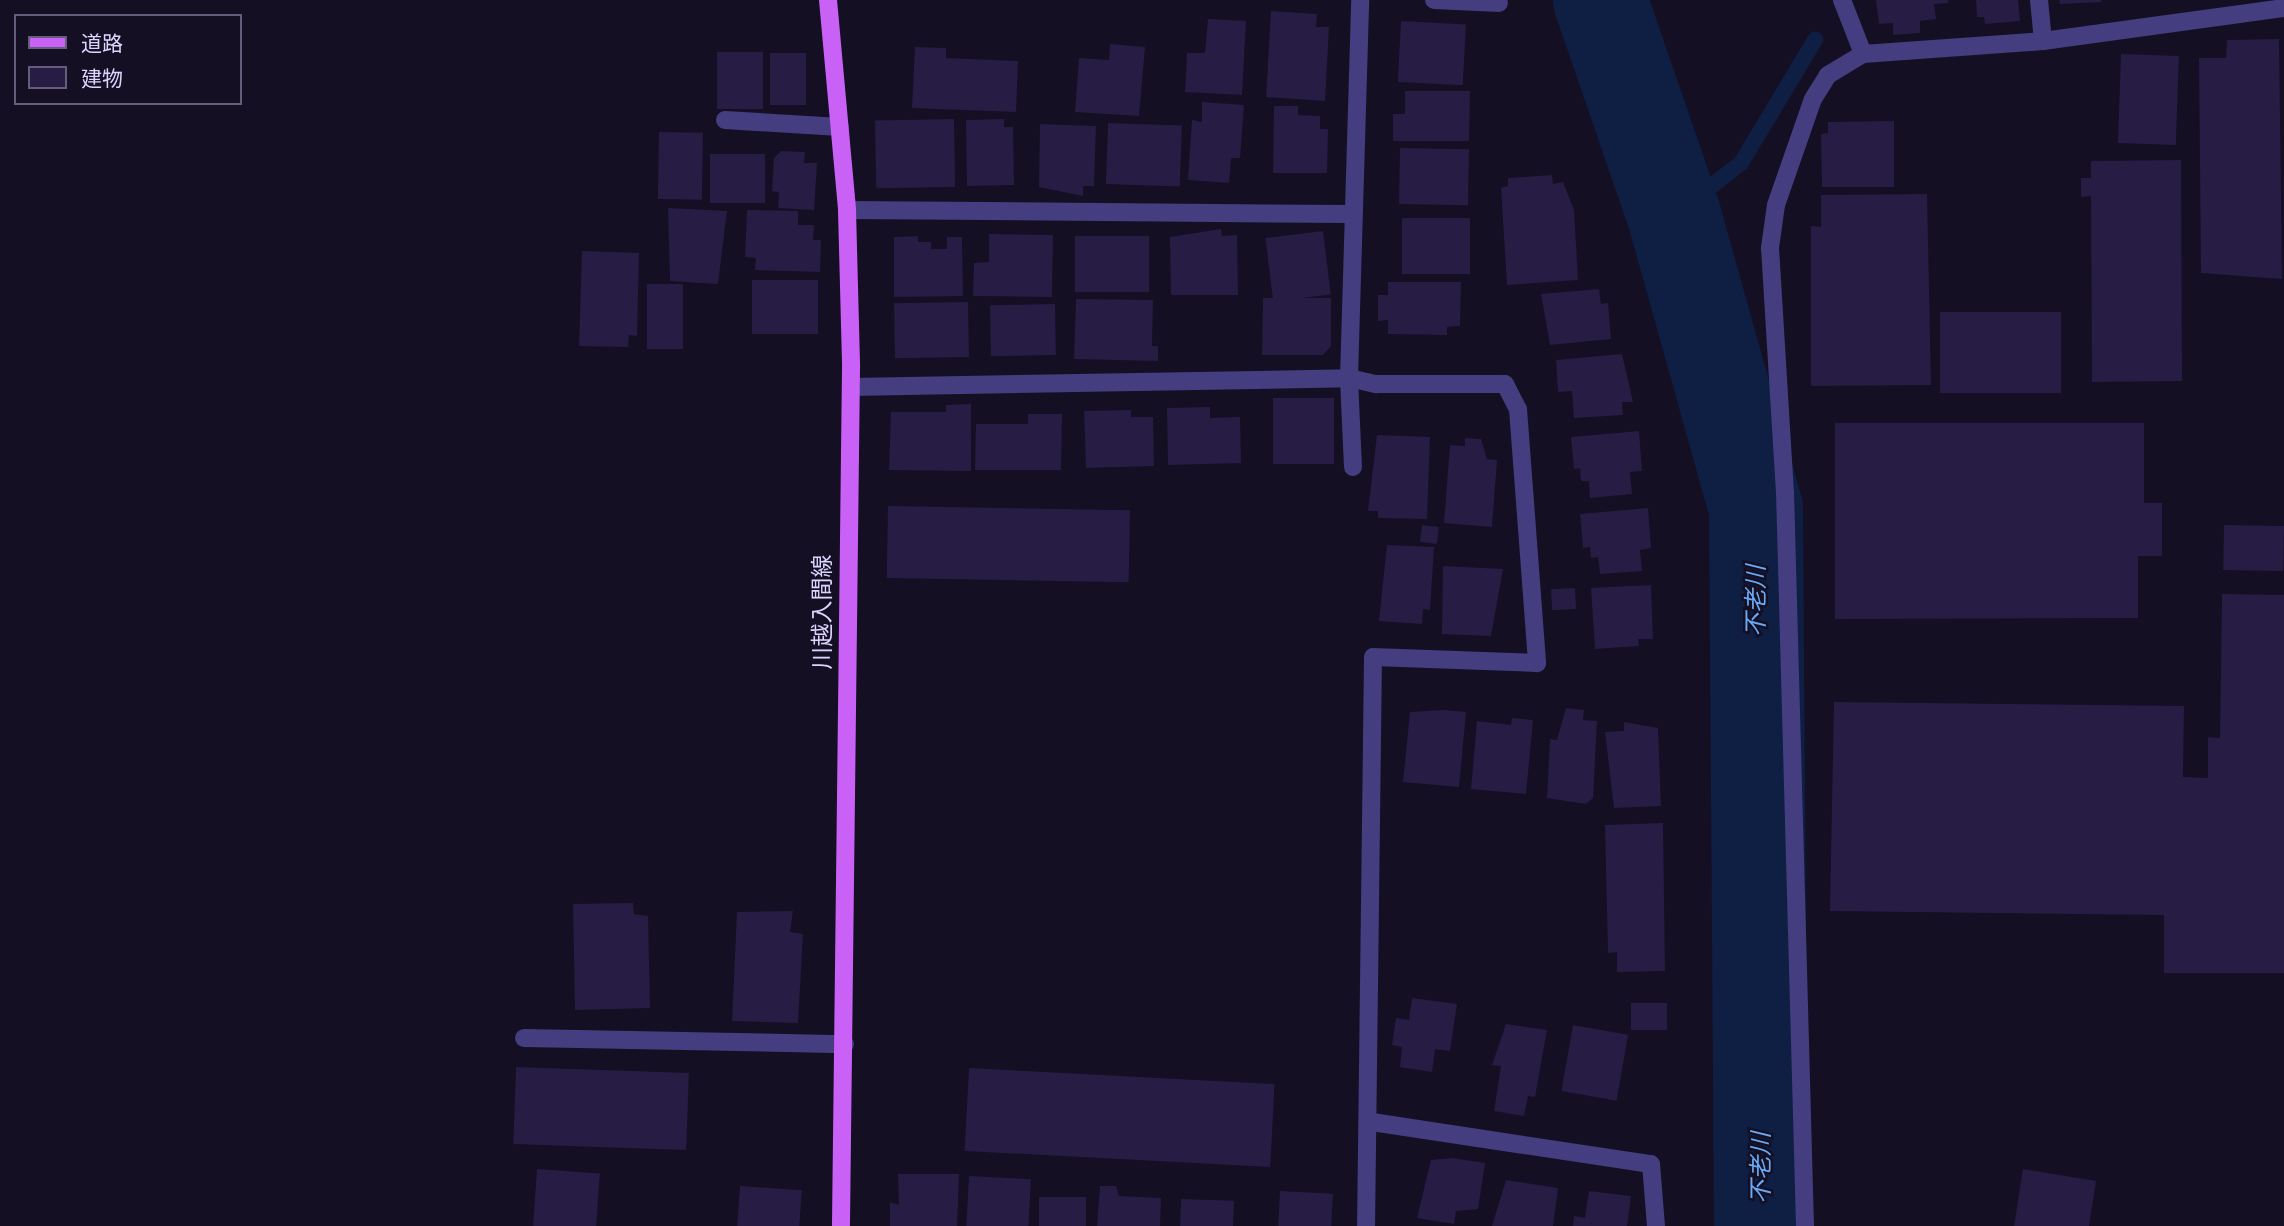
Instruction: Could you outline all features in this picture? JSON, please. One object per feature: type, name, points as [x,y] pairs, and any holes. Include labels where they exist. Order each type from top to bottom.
[{"type":"main road","name":"川越入間線","points":[[828,0],[847,210],[851,387],[841,1226]]},
{"type":"street","points":[[1353,467],[1349,378],[1349,214],[1360,0]]},
{"type":"street","points":[[1434,0],[1499,3]]},
{"type":"street","points":[[1842,0],[1863,54]]},
{"type":"street","points":[[2039,0],[2043,41]]},
{"type":"street","points":[[1805,1226],[1785,493],[1770,248],[1776,205],[1813,99],[1828,75],[1863,54],[2043,41],[2284,8]]},
{"type":"street","points":[[724,120],[840,127]]},
{"type":"street","points":[[847,210],[1349,214]]},
{"type":"street","points":[[851,387],[1349,378],[1376,384],[1487,380],[1505,384],[1515,395],[1537,663],[1373,657],[1367,805],[1372,1122],[1366,1226]]},
{"type":"street","points":[[524,1038],[845,1044]]},
{"type":"street","points":[[1372,1122],[1651,1164],[1656,1226]]},
{"type":"building","points":[[1876,0],[1948,0],[1948,3],[1934,4],[1936,19],[1920,21],[1920,33],[1893,35],[1893,23],[1879,24]]},
{"type":"building","points":[[1976,0],[2018,0],[2020,21],[1985,24],[1984,17],[1977,17]]},
{"type":"building","points":[[2059,0],[2101,0],[2101,2],[2060,4]]},
{"type":"building","points":[[1271,11],[1317,14],[1316,27],[1329,27],[1325,101],[1266,97]]},
{"type":"building","points":[[1208,19],[1246,21],[1242,95],[1185,92],[1187,53],[1205,53]]},
{"type":"building","points":[[1401,21],[1466,24],[1463,85],[1398,82]]},
{"type":"building","points":[[2279,39],[2282,279],[2201,273],[2199,58],[2226,58],[2227,40]]},
{"type":"building","points":[[1110,44],[1145,47],[1139,116],[1075,112],[1079,58],[1109,60]]},
{"type":"building","points":[[915,47],[946,48],[946,58],[1018,61],[1016,112],[912,108]]},
{"type":"building","points":[[717,52],[763,52],[763,109],[717,109]]},
{"type":"building","points":[[770,53],[806,53],[806,105],[770,105]]},
{"type":"building","points":[[2121,54],[2179,56],[2176,145],[2118,143]]},
{"type":"building","points":[[1405,91],[1470,91],[1469,141],[1393,141],[1393,114],[1405,114]]},
{"type":"building","points":[[1202,102],[1244,105],[1240,158],[1231,158],[1229,183],[1188,180],[1192,120],[1202,122]]},
{"type":"building","points":[[1274,106],[1298,106],[1298,115],[1320,116],[1320,129],[1328,129],[1327,173],[1273,173]]},
{"type":"building","points":[[954,119],[955,187],[876,188],[875,120]]},
{"type":"building","points":[[1004,119],[1004,127],[1013,127],[1014,185],[967,186],[966,120]]},
{"type":"building","points":[[1894,121],[1894,187],[1822,187],[1821,134],[1828,133],[1828,122]]},
{"type":"building","points":[[1108,123],[1182,126],[1180,187],[1106,184]]},
{"type":"building","points":[[1040,124],[1096,126],[1094,186],[1083,186],[1083,196],[1039,187]]},
{"type":"building","points":[[659,132],[703,133],[702,200],[658,199]]},
{"type":"building","points":[[1400,148],[1469,149],[1468,205],[1399,204]]},
{"type":"building","points":[[781,151],[805,152],[804,163],[817,163],[814,210],[778,208],[779,192],[772,191],[774,158]]},
{"type":"building","points":[[710,154],[765,154],[765,203],[710,203]]},
{"type":"building","points":[[2181,160],[2182,381],[2092,382],[2091,196],[2081,197],[2081,178],[2091,178],[2091,161]]},
{"type":"building","points":[[1552,175],[1553,184],[1563,182],[1574,210],[1578,280],[1507,285],[1501,188],[1508,186],[1508,178]]},
{"type":"building","points":[[1927,194],[1931,385],[1811,386],[1811,226],[1821,227],[1821,195]]},
{"type":"building","points":[[668,208],[727,211],[718,284],[670,281]]},
{"type":"building","points":[[747,210],[798,211],[798,225],[814,225],[813,240],[821,240],[820,272],[755,270],[756,258],[745,257]]},
{"type":"building","points":[[1402,218],[1470,218],[1470,274],[1402,274]]},
{"type":"building","points":[[1221,229],[1222,236],[1237,235],[1238,295],[1171,295],[1170,237]]},
{"type":"building","points":[[1323,231],[1331,295],[1273,302],[1265,238]]},
{"type":"building","points":[[989,234],[1053,235],[1052,297],[973,296],[974,263],[989,262]]},
{"type":"building","points":[[918,236],[918,242],[931,242],[931,249],[947,249],[947,237],[962,237],[963,296],[894,297],[894,237]]},
{"type":"building","points":[[1075,236],[1149,236],[1149,292],[1075,292]]},
{"type":"building","points":[[582,251],[639,253],[637,336],[629,335],[628,347],[579,346]]},
{"type":"building","points":[[752,280],[818,280],[818,334],[752,334]]},
{"type":"building","points":[[1388,282],[1461,282],[1460,326],[1447,327],[1447,335],[1388,334],[1388,320],[1378,321],[1378,295],[1388,295]]},
{"type":"building","points":[[647,284],[683,284],[683,349],[647,349]]},
{"type":"building","points":[[1599,289],[1601,304],[1608,303],[1611,339],[1550,345],[1541,294]]},
{"type":"building","points":[[1263,298],[1331,298],[1331,346],[1323,355],[1262,355]]},
{"type":"building","points":[[1076,299],[1153,300],[1152,346],[1158,346],[1158,361],[1074,359]]},
{"type":"building","points":[[968,302],[969,357],[895,358],[894,303]]},
{"type":"building","points":[[1055,304],[1056,355],[991,356],[990,305]]},
{"type":"building","points":[[1940,312],[2061,312],[2061,393],[1940,393]]},
{"type":"building","points":[[1622,354],[1633,402],[1622,402],[1623,415],[1574,418],[1572,391],[1558,392],[1556,360]]},
{"type":"building","points":[[1273,398],[1334,398],[1334,464],[1273,464]]},
{"type":"building","points":[[971,404],[971,471],[889,470],[891,412],[946,412],[946,405]]},
{"type":"building","points":[[1210,407],[1210,418],[1240,417],[1241,463],[1168,465],[1167,408]]},
{"type":"building","points":[[1131,410],[1131,417],[1153,417],[1154,466],[1086,468],[1084,411]]},
{"type":"building","points":[[1028,414],[1062,414],[1061,470],[975,470],[976,424],[1028,424]]},
{"type":"building","points":[[1835,423],[2144,423],[2144,503],[2162,503],[2162,556],[2138,556],[2138,618],[1835,619]]},
{"type":"building","points":[[1639,431],[1642,471],[1630,472],[1632,494],[1590,498],[1589,481],[1581,481],[1580,468],[1574,469],[1571,437]]},
{"type":"building","points":[[1377,435],[1430,437],[1427,519],[1378,518],[1378,511],[1368,511]]},
{"type":"building","points":[[1465,438],[1481,439],[1487,459],[1497,460],[1492,527],[1444,523],[1450,445],[1465,446]]},
{"type":"building","points":[[888,506],[1130,510],[1129,582],[887,578]]},
{"type":"building","points":[[1648,508],[1651,548],[1640,550],[1642,571],[1600,574],[1598,557],[1591,558],[1590,547],[1583,548],[1580,514]]},
{"type":"building","points":[[1422,525],[1439,527],[1437,544],[1420,542]]},
{"type":"building","points":[[2224,525],[2284,526],[2283,571],[2223,570]]},
{"type":"building","points":[[1387,545],[1434,547],[1430,610],[1423,609],[1422,624],[1379,621]]},
{"type":"building","points":[[1443,566],[1503,569],[1491,636],[1442,634]]},
{"type":"building","points":[[1651,585],[1653,639],[1638,639],[1639,646],[1595,649],[1591,588]]},
{"type":"building","points":[[1575,588],[1576,609],[1552,610],[1551,589]]},
{"type":"building","points":[[2222,594],[2284,595],[2284,973],[2164,973],[2164,915],[1830,911],[1834,702],[2184,706],[2183,777],[2208,778],[2208,737],[2220,738]]},
{"type":"building","points":[[1566,708],[1584,710],[1583,720],[1597,721],[1593,798],[1586,804],[1547,798],[1550,739],[1557,740]]},
{"type":"building","points":[[1410,712],[1466,712],[1459,787],[1403,782]]},
{"type":"building","points":[[1512,718],[1533,720],[1526,794],[1471,789],[1477,721],[1511,725]]},
{"type":"building","points":[[1624,722],[1658,728],[1661,806],[1614,808],[1605,732],[1624,731]]},
{"type":"building","points":[[1663,823],[1665,971],[1617,972],[1617,952],[1608,953],[1605,825]]},
{"type":"building","points":[[633,903],[634,914],[648,916],[650,1008],[575,1010],[573,904]]},
{"type":"building","points":[[793,911],[790,932],[803,934],[798,1023],[732,1021],[737,912]]},
{"type":"building","points":[[1412,998],[1457,1004],[1450,1051],[1435,1049],[1432,1072],[1400,1067],[1402,1047],[1392,1045],[1396,1018],[1409,1020]]},
{"type":"building","points":[[1631,1003],[1667,1003],[1667,1030],[1631,1030]]},
{"type":"building","points":[[1506,1024],[1547,1030],[1535,1097],[1528,1096],[1524,1116],[1494,1111],[1501,1066],[1492,1065]]},
{"type":"building","points":[[1573,1025],[1628,1035],[1617,1101],[1561,1091]]},
{"type":"building","points":[[516,1067],[689,1073],[686,1150],[513,1144]]},
{"type":"building","points":[[969,1068],[1275,1084],[1270,1167],[965,1151]]},
{"type":"building","points":[[1452,1158],[1485,1163],[1478,1209],[1456,1211],[1454,1224],[1417,1218],[1431,1160]]},
{"type":"building","points":[[537,1169],[600,1173],[596,1226],[533,1226]]},
{"type":"building","points":[[2023,1169],[2096,1181],[2089,1226],[2014,1226]]},
{"type":"building","points":[[898,1174],[959,1174],[957,1226],[890,1226],[890,1202],[899,1205]]},
{"type":"building","points":[[969,1176],[1031,1179],[1028,1226],[966,1226]]},
{"type":"building","points":[[1506,1180],[1558,1188],[1553,1226],[1492,1226]]},
{"type":"building","points":[[740,1186],[802,1190],[799,1226],[737,1226]]},
{"type":"building","points":[[1100,1186],[1116,1186],[1119,1196],[1161,1198],[1160,1226],[1097,1226]]},
{"type":"building","points":[[1280,1191],[1333,1194],[1331,1226],[1278,1226]]},
{"type":"building","points":[[1589,1191],[1631,1196],[1627,1226],[1573,1226],[1574,1216],[1585,1218]]},
{"type":"building","points":[[1039,1197],[1086,1197],[1086,1226],[1039,1226]]},
{"type":"building","points":[[1181,1199],[1234,1201],[1233,1226],[1180,1226]]},
{"type":"waterway","name":"不老川","points":[[1600,0],[1674,215],[1756,508],[1761,1226]]},
{"type":"waterway","points":[[1674,215],[1741,163],[1815,40]]}]
